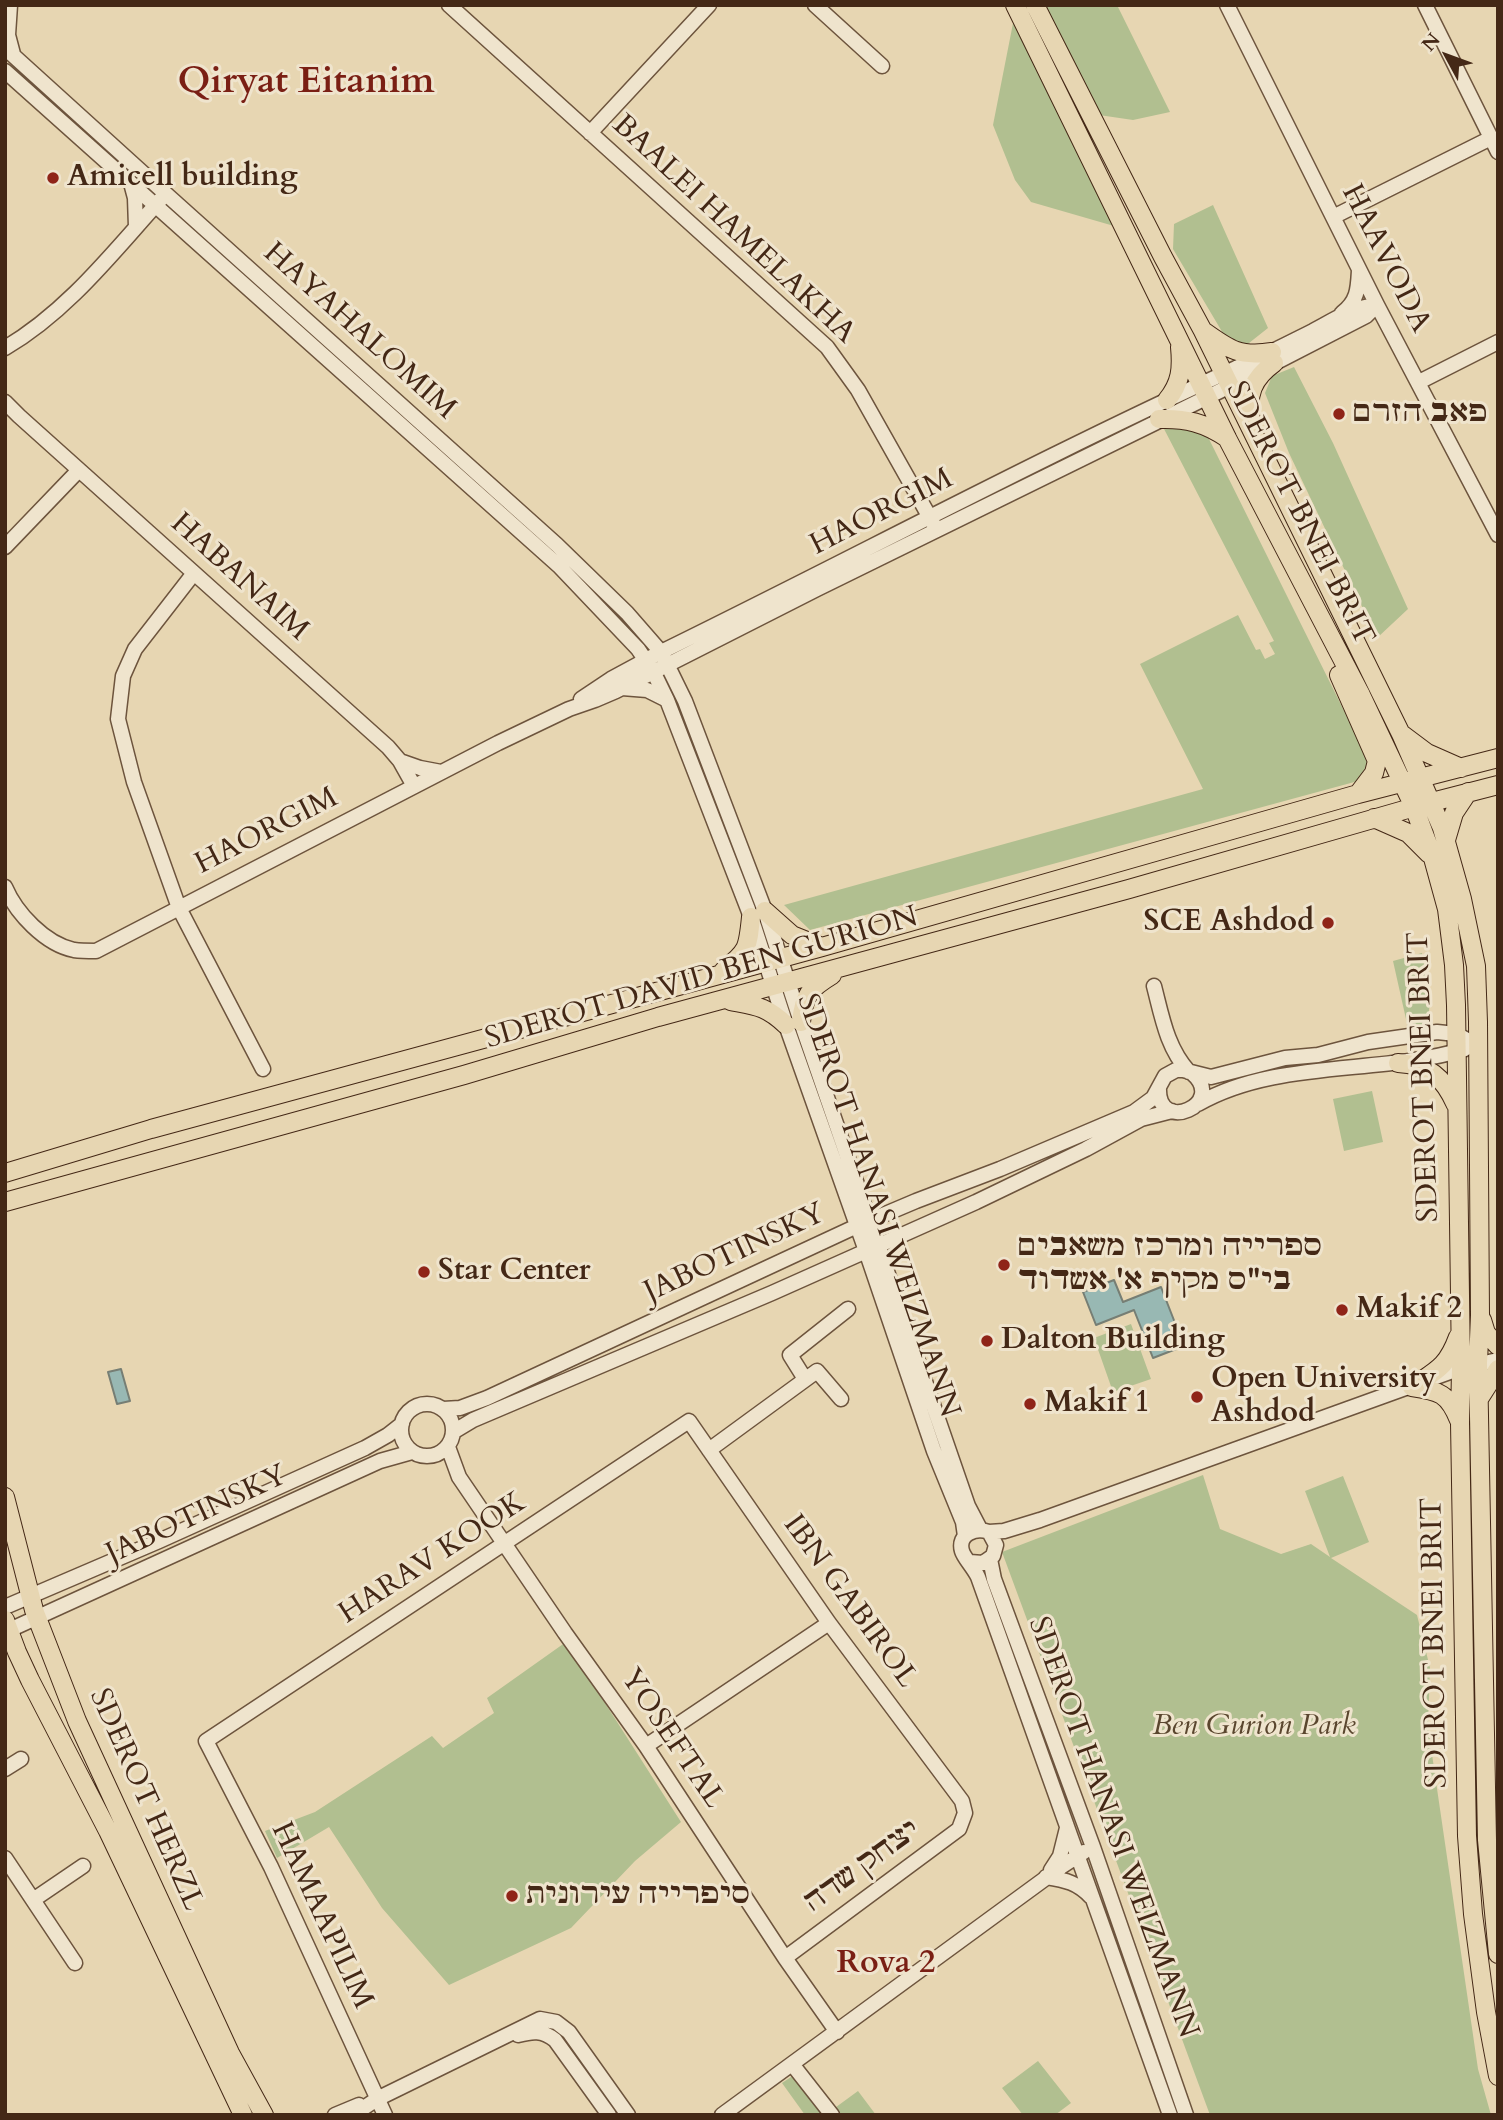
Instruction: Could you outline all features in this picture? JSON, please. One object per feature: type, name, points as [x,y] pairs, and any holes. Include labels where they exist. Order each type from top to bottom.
[{"type":"main road","name":"SDEROT BNEI BRIT","points":[[1015,5],[1227,438],[1361,695],[1403,782],[1433,858],[1447,909],[1455,986],[1460,1331],[1479,1399],[1487,1840],[1498,1954]]},
{"type":"main road","name":"SDEROT BNEI BRIT","points":[[1035,5],[1203,331],[1401,734],[1432,802],[1462,898],[1476,966],[1480,1315],[1460,1423],[1467,1836],[1473,1914],[1498,2076]]},
{"type":"main road","points":[[1203,331],[1239,353],[1273,358],[1251,391],[1249,407],[1256,440]]},
{"type":"main road","points":[[1167,400],[1181,374],[1179,340]]},
{"type":"main road","points":[[1159,419],[1196,421],[1227,438]]},
{"type":"main road","points":[[1329,636],[1339,676],[1377,761],[1374,773],[1358,794]]},
{"type":"main road","points":[[1401,734],[1427,753],[1461,768]]},
{"type":"main road","name":"SDEROT DAVID BEN GURION","points":[[5,1173],[151,1129],[822,947],[1358,794],[1498,758]]},
{"type":"main road","name":"SDEROT DAVID BEN GURION","points":[[5,1202],[464,1075],[723,999],[1498,785]]},
{"type":"main road","points":[[1446,840],[1452,817],[1468,793]]},
{"type":"main road","points":[[1374,818],[1408,833],[1433,858]]},
{"type":"main road","points":[[719,974],[745,951],[758,914],[792,935],[822,947]]},
{"type":"main road","points":[[723,999],[762,1007],[794,1023],[809,993],[818,984],[846,967]]},
{"type":"main road","points":[[1398,1063],[1413,1064],[1438,1077],[1449,1090],[1457,1108]]},
{"type":"main road","points":[[1480,1315],[1486,1333],[1498,1346]]},
{"type":"main road","points":[[1412,1387],[1444,1365],[1460,1331]]},
{"type":"main road","points":[[1479,1399],[1498,1369]]},
{"type":"main road","points":[[1412,1387],[1434,1390],[1447,1398],[1460,1423]]},
{"type":"main road","name":"SDEROT HERZL","points":[[5,1497],[37,1619],[77,1721],[230,2053],[264,2115]]},
{"type":"main road","name":"SDEROT HERZL","points":[[6,1628],[243,2115]]},
{"type":"street","name":"BAALEI HAMELAKHA","points":[[449,5],[827,347],[858,390],[933,524]]},
{"type":"street","points":[[590,133],[709,5]]},
{"type":"street","points":[[815,5],[882,66]]},
{"type":"street","name":"HAAVODA","points":[[1227,5],[1377,305],[1498,535]]},
{"type":"street","points":[[1425,5],[1498,152]]},
{"type":"street","points":[[7,6],[10,52]]},
{"type":"street","name":"HAYAHALOMIM","points":[[10,52],[161,200],[557,545],[633,620],[664,658]]},
{"type":"street","name":"HAYAHALOMIM","points":[[5,71],[131,181],[161,200],[174,220],[559,566],[628,636],[649,665]]},
{"type":"street","points":[[1333,217],[1491,138]]},
{"type":"street","points":[[131,181],[135,198],[135,227]]},
{"type":"street","points":[[5,348],[42,324],[61,306],[161,200]]},
{"type":"street","points":[[135,227],[150,222],[174,220]]},
{"type":"street","points":[[1273,358],[1351,307],[1357,296],[1359,268]]},
{"type":"street","points":[[1329,323],[1364,307],[1377,305]]},
{"type":"street","points":[[1273,358],[1366,316],[1377,305]]},
{"type":"street","points":[[1419,382],[1498,342]]},
{"type":"street","name":"HAORGIM","points":[[664,658],[692,653],[817,589],[1167,400],[1204,390],[1273,358]]},
{"type":"street","name":"HAORGIM","points":[[569,709],[596,689],[933,524],[1159,419],[1204,390]]},
{"type":"street","name":"HABANAIM","points":[[5,404],[388,747],[400,761],[414,786]]},
{"type":"street","points":[[5,547],[79,470]]},
{"type":"street","points":[[194,572],[135,649],[123,676],[118,719],[134,782],[178,908],[263,1069]]},
{"type":"street","points":[[679,687],[683,670],[692,653]]},
{"type":"street","name":"SDEROT HANASI WEIZMANN","points":[[664,658],[679,687],[864,1223],[934,1451],[960,1514],[965,1536]]},
{"type":"street","name":"HAORGIM","points":[[5,887],[27,919],[51,941],[73,950],[96,951],[441,772],[569,709],[621,688],[649,665]]},
{"type":"street","name":"SDEROT HANASI WEIZMANN","points":[[649,665],[667,700],[758,914]]},
{"type":"street","points":[[621,688],[647,690],[667,700]]},
{"type":"street","points":[[400,761],[441,772]]},
{"type":"street","points":[[1154,986],[1169,1053],[1162,1082],[1161,1102],[1172,1111],[1186,1112],[1227,1089],[1276,1077],[1438,1058],[1456,1043]]},
{"type":"street","points":[[1162,1082],[1176,1070],[1211,1077],[1265,1062],[1318,1055],[1378,1041],[1437,1032],[1456,1043],[1478,1046]]},
{"type":"street","points":[[1168,1039],[1178,1059],[1201,1086],[1198,1104]]},
{"type":"street","name":"JABOTINSKY","points":[[443,1409],[460,1408],[487,1398],[864,1223],[1134,1112],[1149,1102],[1162,1082]]},
{"type":"street","name":"JABOTINSKY","points":[[453,1432],[473,1420],[872,1248],[1076,1154],[1142,1119],[1172,1111]]},
{"type":"street","name":"SDEROT HANASI WEIZMANN","points":[[872,1248],[968,1506],[984,1531]]},
{"type":"street","points":[[806,1379],[790,1355],[848,1309]]},
{"type":"street","points":[[1040,1520],[1007,1540],[978,1564],[970,1562],[962,1550],[965,1536],[972,1531],[1004,1531],[1040,1520],[1321,1418],[1470,1366],[1498,1360]]},
{"type":"street","points":[[709,1450],[817,1371],[841,1399]]},
{"type":"street","points":[[430,1404],[443,1409],[452,1421],[453,1432],[447,1447],[439,1454],[431,1456],[412,1452],[403,1439],[402,1424],[408,1412],[420,1405],[430,1404]]},
{"type":"street","name":"IBN GABIROL","points":[[690,1421],[829,1623],[962,1801],[965,1813]]},
{"type":"street","name":"HARAV KOOK","points":[[206,1741],[690,1421]]},
{"type":"street","name":"JABOTINSKY","points":[[5,1607],[365,1448],[402,1424]]},
{"type":"street","name":"YOSEFTAL","points":[[447,1447],[459,1478],[646,1746],[785,1958],[837,2032]]},
{"type":"street","name":"JABOTINSKY","points":[[6,1628],[37,1619],[380,1461],[412,1452]]},
{"type":"street","name":"YOSEFTAL","points":[[431,1456],[459,1478]]},
{"type":"street","points":[[984,1531],[995,1540],[993,1554]]},
{"type":"street","name":"SDEROT HANASI WEIZMANN","points":[[993,1554],[994,1579],[1093,1847],[1186,2115]]},
{"type":"street","name":"SDEROT HANASI WEIZMANN","points":[[970,1562],[978,1577],[1068,1825],[1170,2115]]},
{"type":"street","points":[[646,1746],[829,1623]]},
{"type":"street","name":"HAMAAPILIM","points":[[206,1741],[271,1867],[385,2115]]},
{"type":"street","points":[[5,1769],[21,1759]]},
{"type":"street","name":"יצחק שדה","points":[[785,1958],[959,1829],[965,1813]]},
{"type":"street","points":[[1046,1877],[1060,1856],[1068,1825]]},
{"type":"street","points":[[722,2115],[1046,1877],[1093,1847]]},
{"type":"street","points":[[5,1858],[75,1963]]},
{"type":"street","points":[[33,1900],[83,1866]]},
{"type":"street","points":[[1046,1877],[1075,1884],[1092,1898]]},
{"type":"street","points":[[335,2115],[377,2099],[540,2019],[556,2022],[569,2032],[628,2115]]},
{"type":"street","points":[[496,2040],[536,2031],[548,2035],[561,2047],[609,2115]]},
{"type":"street","points":[[792,2064],[832,2115]]},
{"type":"street","points":[[353,2115],[377,2099]]},
{"type":"green space","points":[[1045,5],[1117,5],[1170,112],[1133,120],[1099,115]]},
{"type":"green space","points":[[1016,8],[1114,226],[1031,202],[1015,180],[993,125]]},
{"type":"green space","points":[[1213,205],[1268,328],[1244,347],[1224,335],[1173,249],[1174,224]]},
{"type":"green space","points":[[1294,367],[1333,443],[1408,609],[1377,638],[1289,453],[1265,393],[1272,376]]},
{"type":"green space","points":[[1169,425],[1204,431],[1208,437],[1369,761],[1358,781],[810,930],[784,905],[1203,789],[1140,664],[1238,615],[1256,650],[1260,649],[1265,659],[1275,654],[1269,643],[1274,641],[1163,427]]},
{"type":"green space","points":[[1422,953],[1429,992],[1429,1012],[1422,1028],[1408,1028],[1393,961]]},
{"type":"green space","points":[[1372,1091],[1383,1142],[1344,1151],[1333,1099]]},
{"type":"green space","points":[[1131,1324],[1151,1379],[1113,1392],[1094,1338]]},
{"type":"green space","name":"Ben Gurion Park","points":[[1203,1475],[1220,1529],[1281,1554],[1311,1544],[1330,1557],[1305,1491],[1343,1476],[1369,1542],[1331,1558],[1417,1615],[1430,1668],[1428,1727],[1478,2069],[1491,2115],[1210,2115],[1002,1552]]},
{"type":"green space","points":[[566,1642],[681,1822],[635,1861],[571,1928],[449,1985],[382,1908],[329,1827],[277,1858],[265,1831],[315,1812],[432,1736],[443,1748],[494,1713],[487,1698]]},
{"type":"green space","points":[[1038,2061],[1071,2103],[1055,2115],[1023,2115],[1002,2088]]},
{"type":"green space","points":[[797,2073],[827,2115],[805,2115],[782,2083]]},
{"type":"green space","points":[[858,2091],[876,2115],[835,2115],[832,2110]]},
{"type":"water","points":[[1114,1280],[1123,1302],[1161,1287],[1184,1346],[1153,1358],[1134,1310],[1096,1325],[1083,1292]]},
{"type":"water","points":[[121,1369],[130,1401],[117,1404],[108,1372]]},
{"type":"place","name":"Amicell building","points":[[53,178]]},
{"type":"place","name":"פאב הזרם","points":[[1339,414]]},
{"type":"place","name":"SCE Ashdod","points":[[1328,923]]},
{"type":"place","name":"ספרייה ומרכז משאבים בי\"ס מקיף א' אשדוד","points":[[1004,1265]]},
{"type":"place","name":"Star Center","points":[[424,1272]]},
{"type":"place","name":"Makif 2","points":[[1342,1310]]},
{"type":"place","name":"Dalton Building","points":[[987,1341]]},
{"type":"place","name":"Open University Ashdod","points":[[1197,1397]]},
{"type":"place","name":"Makif 1","points":[[1030,1404]]},
{"type":"place","name":"סיפרייה עירונית","points":[[512,1896]]},
{"type":"district","name":"Qiryat Eitanim","points":[[306,83]]},
{"type":"district","name":"Rova 2","points":[[886,1965]]}]
